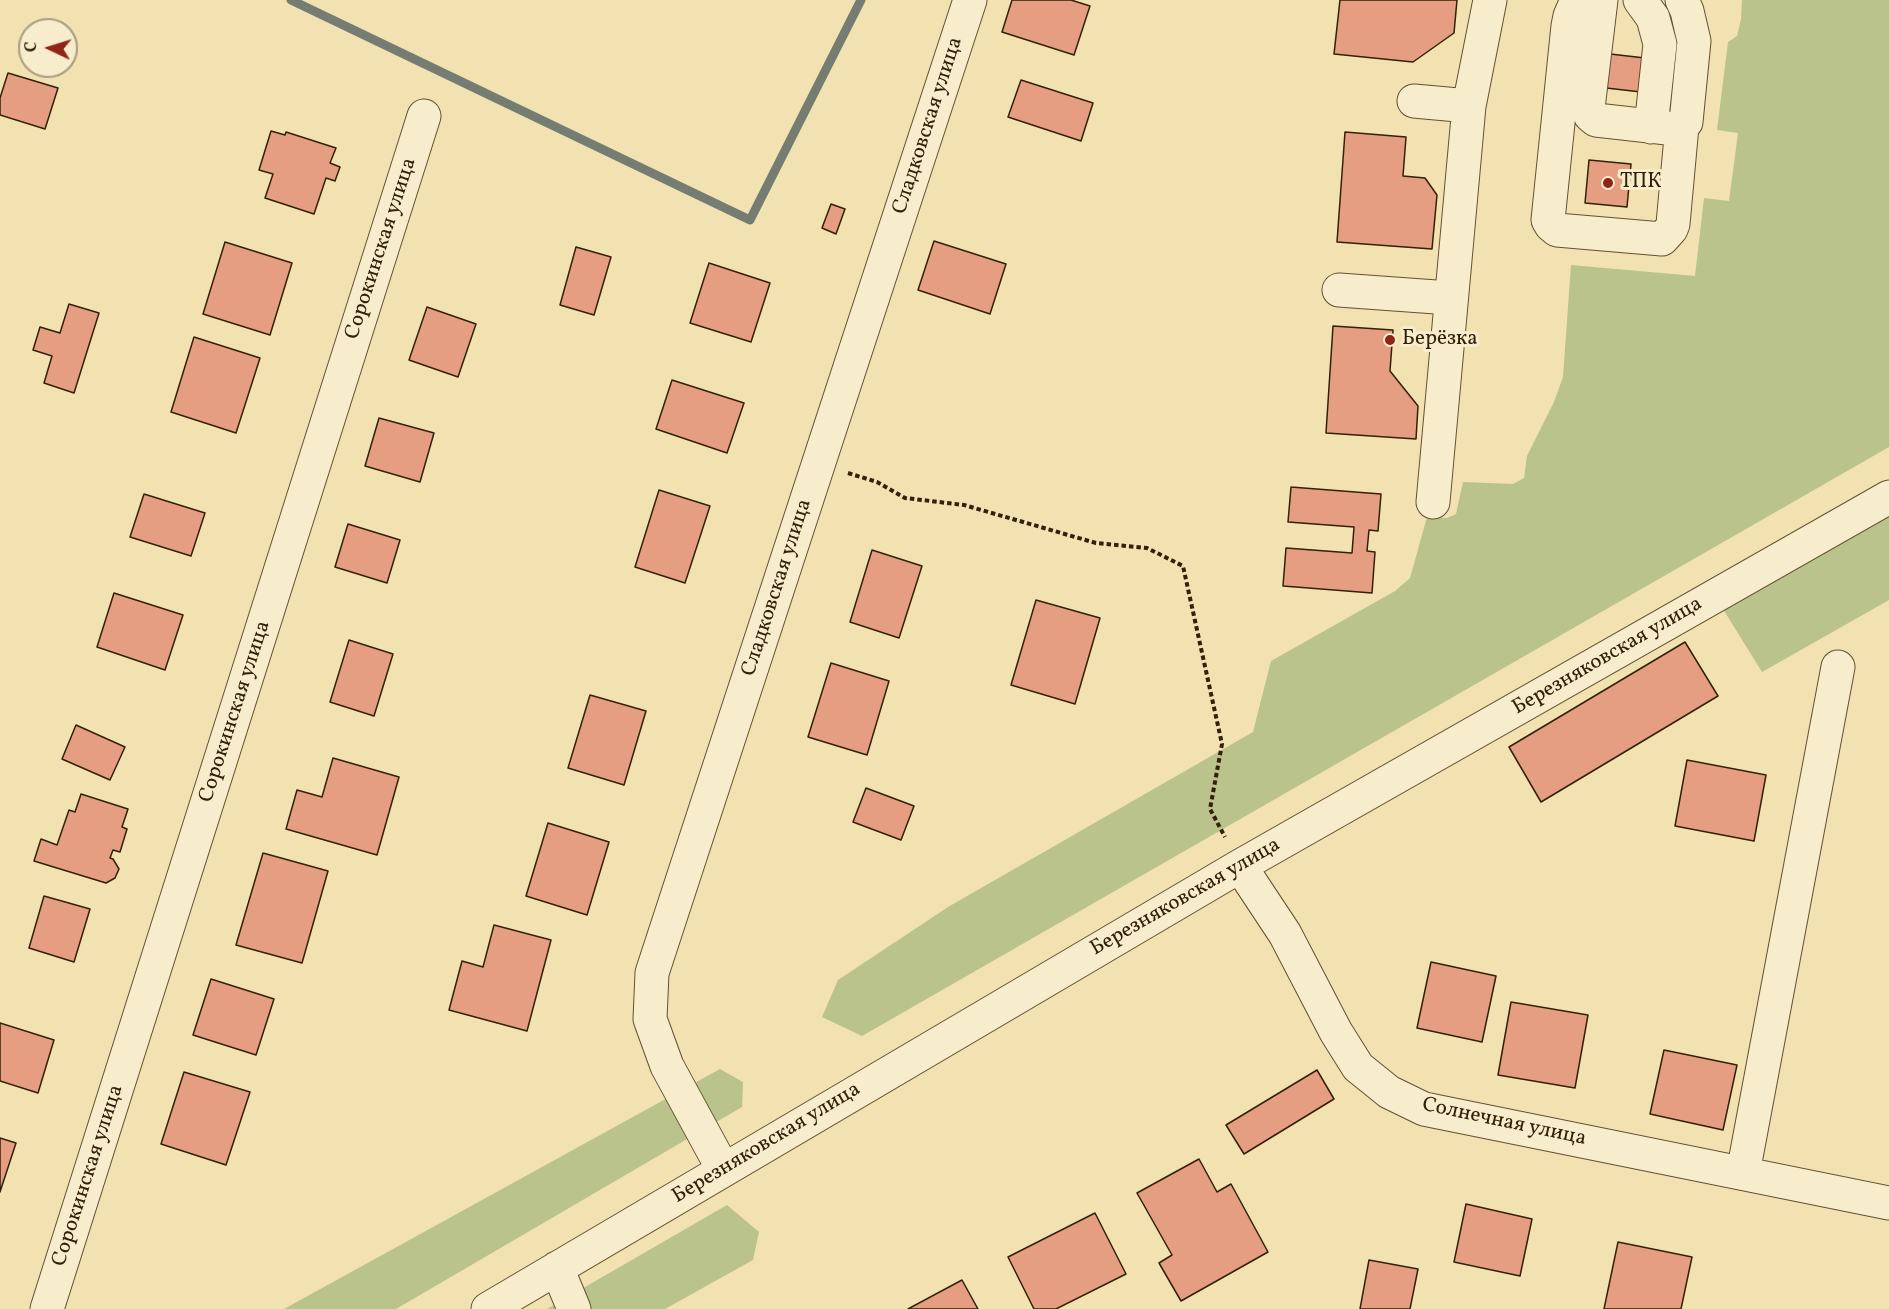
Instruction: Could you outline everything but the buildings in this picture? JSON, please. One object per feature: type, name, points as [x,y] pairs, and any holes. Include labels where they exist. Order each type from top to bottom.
[{"type":"street","name":"Сладковская улица","points":[[723,1169],[667,1066],[660,1047],[650,1019],[652,973],[970,0]]},
{"type":"street","points":[[1433,502],[1469,106],[1490,0]]},
{"type":"street","points":[[1577,0],[1568,26],[1548,220],[1557,230],[1662,239],[1673,224],[1633,124],[1660,44],[1653,18],[1621,1],[1588,108],[1590,115],[1633,124]]},
{"type":"street","points":[[1589,0],[1576,110],[1584,119],[1633,124],[1686,122],[1694,41],[1682,0]]},
{"type":"street","points":[[1414,101],[1469,106]]},
{"type":"street","name":"Сорокинская улица","points":[[48,1309],[424,116]]},
{"type":"street","points":[[1339,290],[1450,298]]},
{"type":"street","name":"Березняковская улица","points":[[488,1309],[1240,866],[1889,497]]},
{"type":"street","points":[[1743,1173],[1838,667]]},
{"type":"street","name":"Солнечная улица","points":[[1240,866],[1286,934],[1336,1032],[1358,1067],[1389,1092],[1424,1109],[1889,1203]]},
{"type":"street","points":[[557,1268],[574,1309]]},
{"type":"path","points":[[819,463],[877,482],[905,498],[964,505],[1096,543],[1148,548],[1184,566],[1222,744],[1210,809],[1240,866]]},
{"type":"green space","points":[[1742,0],[1889,0],[1889,447],[862,1036],[822,1017],[838,980],[948,907],[1253,732],[1271,661],[1395,591],[1410,578],[1427,517],[1447,518],[1456,514],[1463,482],[1513,484],[1524,478],[1527,456],[1554,402],[1563,377],[1571,265],[1695,276],[1704,198],[1729,201],[1738,133],[1717,130],[1728,42],[1737,36]]},
{"type":"green space","points":[[1889,517],[1889,600],[1762,672],[1723,609]]},
{"type":"green space","points":[[720,1069],[743,1082],[742,1107],[396,1309],[284,1309]]},
{"type":"green space","points":[[727,1205],[759,1232],[753,1260],[665,1309],[547,1309]]},
{"type":"waterway","points":[[291,0],[750,220],[861,0]]},
{"type":"place","name":"ТПК","points":[[1608,183]]},
{"type":"place","name":"Берёзка","points":[[1390,340]]}]
